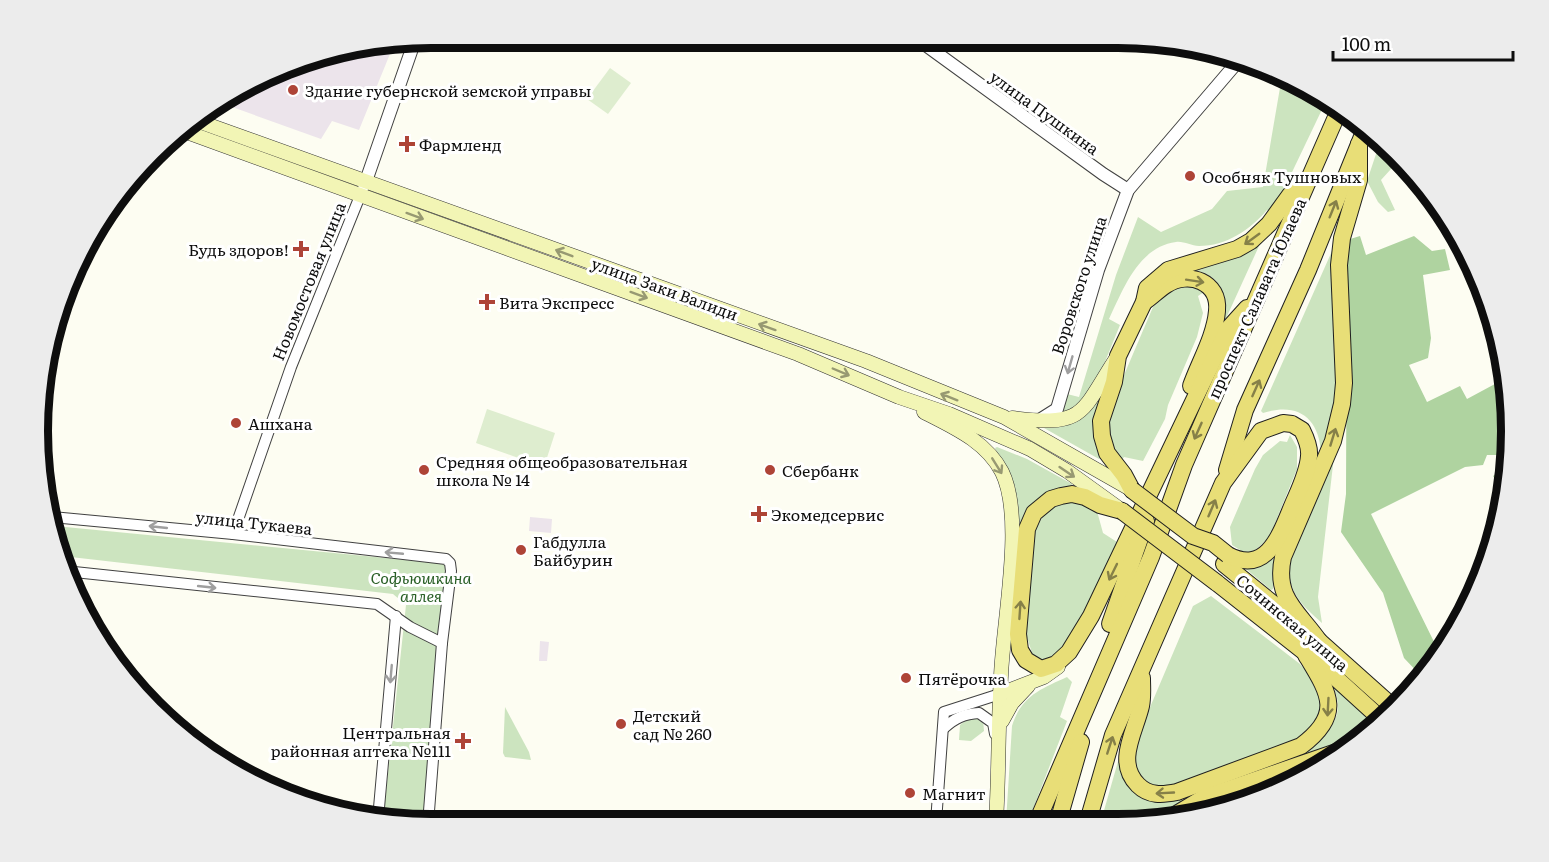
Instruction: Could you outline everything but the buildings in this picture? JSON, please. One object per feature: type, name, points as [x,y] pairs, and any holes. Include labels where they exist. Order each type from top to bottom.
[{"type":"main road","name":"проспект Салавата Юлаева","points":[[1092,697],[1177,490],[1184,465],[1336,117]]},
{"type":"main road","name":"улица Заки Валиди","points":[[204,122],[866,361],[1004,417],[1115,474]]},
{"type":"main road","name":"улица Заки Валиди","points":[[190,133],[798,354],[899,397],[949,414],[1030,449],[1067,471],[1102,502]]},
{"type":"main road","name":"проспект Салавата Юлаева","points":[[1223,483],[1245,410],[1308,270],[1362,136]]},
{"type":"main road","points":[[1319,641],[1284,596],[1280,571],[1287,548],[1333,441],[1342,404],[1344,383],[1339,252],[1359,180],[1359,144]]},
{"type":"main road","points":[[1004,417],[1037,422],[1065,420],[1078,413],[1094,396],[1118,356],[1144,302],[1147,288],[1168,270],[1237,249],[1251,241],[1269,225],[1290,195],[1307,183]]},
{"type":"main road","points":[[1065,814],[1092,697],[1095,664],[1137,551],[1180,414],[1215,325],[1218,311],[1216,297],[1211,287],[1201,280],[1188,279],[1166,285],[1144,302]]},
{"type":"main road","points":[[1000,694],[1052,672],[1091,616],[1228,329],[1256,298]]},
{"type":"main road","points":[[1115,474],[1102,436],[1101,421],[1114,382],[1118,356]]},
{"type":"main road","points":[[899,397],[965,433],[989,454],[1001,471],[1007,487],[1012,528],[1000,694],[1001,724],[996,814]]},
{"type":"main road","points":[[1090,814],[1113,735],[1142,674],[1223,483],[1261,431],[1283,423],[1292,424],[1302,430],[1308,442],[1310,455],[1277,541],[1267,553],[1257,559],[1226,560]]},
{"type":"main road","name":"Сочинская улица","points":[[1115,474],[1132,490],[1226,560],[1388,703]]},
{"type":"main road","points":[[1063,658],[1056,664],[1041,669],[1026,660],[1020,650],[1019,624],[1027,529],[1034,513],[1052,499],[1072,494],[1102,502]]},
{"type":"main road","name":"Сочинская улица","points":[[1102,502],[1122,511],[1217,583],[1326,669],[1376,714]]},
{"type":"main road","points":[[1142,674],[1141,705],[1129,743],[1128,770],[1140,787],[1150,793],[1161,795],[1177,792],[1301,746],[1317,734],[1327,718],[1330,704],[1327,692],[1306,655]]},
{"type":"main road","points":[[1001,724],[1012,703],[1034,680]]},
{"type":"main road","points":[[1041,814],[1092,697]]},
{"type":"main road","points":[[1186,808],[1203,798],[1316,759]]},
{"type":"main road","points":[[1060,814],[1074,769]]},
{"type":"street","name":"улица Пушкина","points":[[930,48],[1128,190]]},
{"type":"street","name":"Новомостовая улица","points":[[233,534],[291,367],[366,181],[412,49]]},
{"type":"street","name":"Воровского улица","points":[[1037,422],[1057,409],[1098,270],[1128,190],[1234,66]]},
{"type":"street","name":"улица Тукаева","points":[[58,518],[233,534],[446,559],[450,563],[442,643]]},
{"type":"street","points":[[75,572],[377,604],[410,627],[442,643],[429,814]]},
{"type":"street","points":[[379,811],[396,616]]},
{"type":"street","points":[[937,814],[944,712],[1000,694]]},
{"type":"street","points":[[944,728],[953,719],[965,714],[979,713],[987,716],[993,723],[996,737],[995,755],[999,769]]},
{"type":"shaded area","name":"Здание губернской земской управы","points":[[391,50],[359,130],[332,121],[321,139],[229,106],[262,87],[308,68],[356,55]]},
{"type":"shaded area","points":[[530,517],[552,519],[551,533],[529,531]]},
{"type":"shaded area","points":[[540,641],[549,642],[547,661],[539,661]]},
{"type":"green space","points":[[610,68],[631,83],[608,114],[587,99]]},
{"type":"green space","points":[[1281,84],[1323,108],[1272,214],[1267,210],[1237,236],[1219,243],[1199,246],[1176,242],[1151,252],[1126,283],[1109,319],[1120,325],[1100,374],[1084,402],[1060,416],[1067,394],[1079,397],[1116,275],[1138,217],[1161,232],[1212,209],[1227,191],[1263,187]]},
{"type":"green space","points":[[1378,149],[1394,165],[1381,180],[1395,210],[1388,212],[1378,202],[1367,181]]},
{"type":"green space","points":[[1360,236],[1366,255],[1414,236],[1432,251],[1445,249],[1450,270],[1423,275],[1431,338],[1428,358],[1409,365],[1427,402],[1460,386],[1467,399],[1498,382],[1500,455],[1487,455],[1483,465],[1465,467],[1371,514],[1435,645],[1416,671],[1404,658],[1383,593],[1341,532],[1346,494],[1347,240]]},
{"type":"green space","points":[[1257,244],[1259,246],[1223,325],[1224,303],[1220,286],[1208,275],[1187,269]]},
{"type":"green space","points":[[1332,251],[1336,404],[1321,453],[1316,430],[1304,415],[1286,410],[1263,413],[1261,411]]},
{"type":"green space","points":[[1189,285],[1204,292],[1198,296],[1203,313],[1197,337],[1168,405],[1165,419],[1143,461],[1124,457],[1122,460],[1113,448],[1108,433],[1110,408],[1153,307],[1170,290]]},
{"type":"green space","points":[[1099,398],[1094,438],[1101,457],[1099,459],[1044,428],[1066,425]]},
{"type":"green space","points":[[487,409],[555,433],[544,467],[476,443]]},
{"type":"green space","points":[[1290,435],[1297,447],[1297,469],[1269,538],[1253,552],[1245,553],[1232,545],[1230,527],[1263,455],[1280,441],[1287,442]]},
{"type":"green space","points":[[995,448],[1027,459],[1072,484],[1071,487],[1045,495],[1034,503],[1020,526],[1014,485]]},
{"type":"green space","points":[[1334,456],[1318,597],[1322,623],[1296,595],[1289,569],[1290,558]]},
{"type":"green space","points":[[1499,472],[1498,483],[1493,476]]},
{"type":"green space","points":[[1073,501],[1083,503],[1097,511],[1103,533],[1117,542],[1078,625],[1057,652],[1045,661],[1033,656],[1026,634],[1034,531],[1049,510]]},
{"type":"green space","name":"Софьюшкина аллея","points":[[60,526],[448,564],[424,814],[384,811],[406,605],[393,594],[69,557]]},
{"type":"green space","points":[[1275,558],[1273,589],[1271,590],[1246,569],[1261,566]]},
{"type":"green space","points":[[1211,596],[1300,664],[1315,681],[1322,706],[1313,729],[1298,739],[1183,783],[1158,788],[1144,782],[1137,772],[1134,745],[1193,606]]},
{"type":"green space","points":[[1067,677],[1072,682],[1060,717],[1067,721],[1031,814],[1006,814],[1012,726],[1027,700]]},
{"type":"green space","points":[[1332,683],[1370,720],[1338,744],[1300,755],[1331,726],[1336,718],[1337,697]]},
{"type":"green space","points":[[505,707],[531,760],[505,757],[503,753]]},
{"type":"green space","points":[[972,716],[983,719],[984,731],[971,741],[959,740],[960,725]]},
{"type":"green space","points":[[1119,758],[1126,782],[1139,796],[1157,801],[1181,798],[1182,801],[1169,811],[1103,814]]},
{"type":"green space","points":[[1287,775],[1241,794],[1202,805]]},
{"type":"place","name":"Здание губернской земской управы","points":[[293,90]]},
{"type":"place","name":"Фармленд","points":[[407,144]]},
{"type":"place","name":"Особняк Тушновых","points":[[1190,176]]},
{"type":"place","name":"Будь здоров!","points":[[301,249]]},
{"type":"place","name":"Вита Экспресс","points":[[487,302]]},
{"type":"place","name":"Ашхана","points":[[236,423]]},
{"type":"place","name":"Средняя общеобразовательная школа № 14","points":[[424,470]]},
{"type":"place","name":"Сбербанк","points":[[770,470]]},
{"type":"place","name":"Экомедсервис","points":[[759,514]]},
{"type":"place","name":"Габдулла Байбурин","points":[[521,550]]},
{"type":"place","name":"Пятёрочка","points":[[906,678]]},
{"type":"place","name":"Детский сад № 260","points":[[621,724]]},
{"type":"place","name":"Центральная районная аптека №111","points":[[463,741]]},
{"type":"place","name":"Магнит","points":[[910,793]]}]
